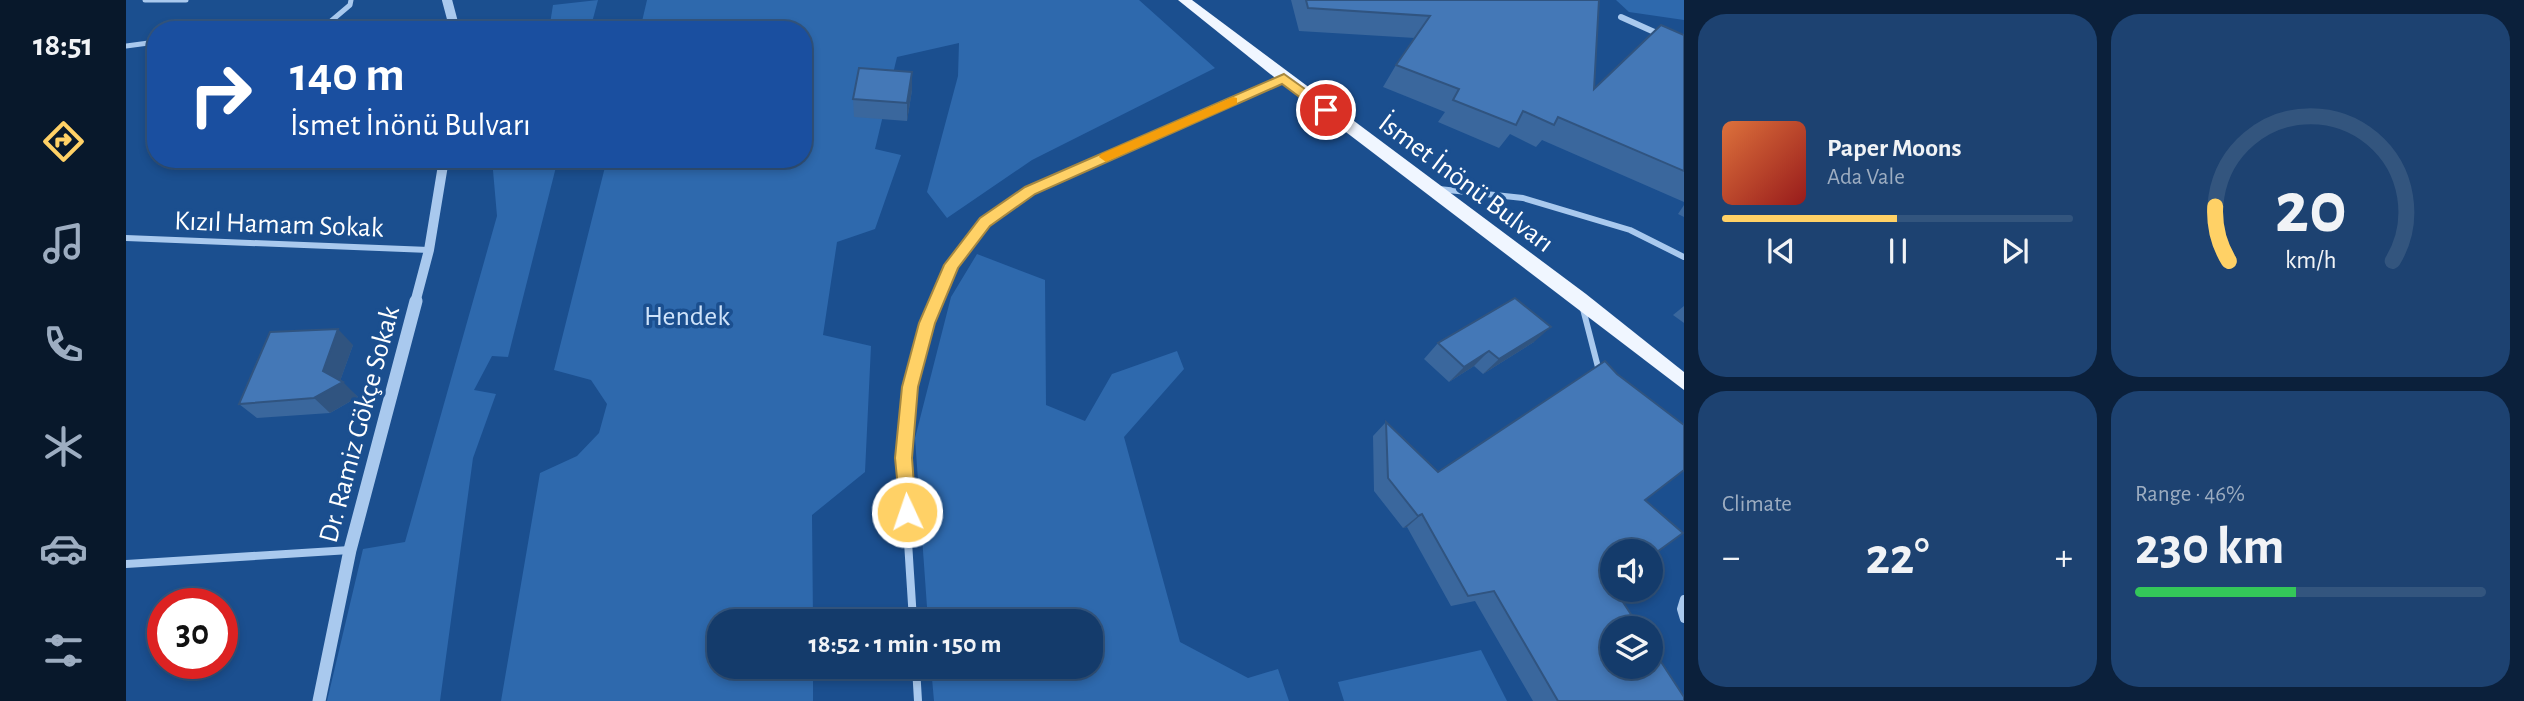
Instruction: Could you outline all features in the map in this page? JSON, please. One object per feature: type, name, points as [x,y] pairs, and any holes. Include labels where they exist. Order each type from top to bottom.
[{"type":"main road","name":"İsmet İnönü Bulvarı","points":[[1184,0],[1580,299],[1684,383]]},
{"type":"street","points":[[145,0],[186,0]]},
{"type":"street","points":[[331,21],[351,0]]},
{"type":"street","points":[[447,0],[453,21]]},
{"type":"street","points":[[1621,17],[1671,40]]},
{"type":"street","points":[[126,46],[147,43]]},
{"type":"street","points":[[912,609],[904,458],[910,387],[927,323],[952,265],[985,222],[1030,190],[1284,78]]},
{"type":"street","name":"Dr. Ramiz Gökçe Sokak","points":[[319,701],[350,550],[429,250],[443,168]]},
{"type":"street","points":[[1432,188],[1523,198],[1630,230],[1684,257]]},
{"type":"street","name":"Kızıl Hamam Sokak","points":[[126,238],[429,250]]},
{"type":"street","points":[[126,564],[350,550]]},
{"type":"street","points":[[1684,599],[1681,609],[1684,619]]},
{"type":"street","points":[[917,679],[918,701]]},
{"type":"lane","points":[[1580,299],[1600,374]]},
{"type":"green space","points":[[598,0],[592,21],[550,21],[553,5]]},
{"type":"green space","name":"Hendek","points":[[647,0],[1139,0],[1215,68],[1032,160],[947,218],[927,192],[958,76],[959,43],[897,57],[875,149],[901,155],[875,229],[837,242],[823,335],[871,346],[865,472],[812,515],[813,609],[707,609],[707,679],[813,679],[813,701],[501,701],[540,473],[577,456],[599,433],[607,404],[591,380],[554,370],[605,168],[812,168],[812,21],[642,21]]},
{"type":"green space","points":[[1616,0],[1684,0],[1684,20],[1629,12]]},
{"type":"green space","points":[[493,168],[556,168],[508,357],[492,356],[474,390],[496,394],[473,458],[440,701],[327,701],[363,549],[405,542],[497,216]]},
{"type":"green space","points":[[977,254],[1045,280],[1046,405],[1085,421],[1112,374],[1177,351],[1184,369],[1124,437],[1180,642],[1248,678],[1278,669],[1289,701],[934,701],[932,679],[1103,679],[1103,609],[927,609],[915,438],[951,297]]},
{"type":"green space","points":[[1481,650],[1507,701],[1344,701],[1338,682]]},
{"type":"building","points":[[1306,0],[1599,0],[1594,89],[1661,25],[1684,35],[1684,171],[1558,117],[1554,125],[1523,111],[1516,125],[1453,100],[1459,89],[1396,65],[1430,16],[1308,8]]},
{"type":"building","points":[[859,68],[912,72],[907,103],[853,99]]},
{"type":"building","points":[[1515,298],[1551,327],[1499,359],[1489,351],[1464,367],[1438,343]]},
{"type":"building","points":[[338,329],[323,371],[343,382],[314,398],[239,404],[270,332]]},
{"type":"building","points":[[1605,361],[1617,374],[1684,425],[1684,470],[1645,500],[1683,533],[1663,548],[1663,539],[1600,539],[1600,602],[1623,602],[1632,616],[1600,616],[1600,679],[1663,679],[1663,665],[1684,701],[1558,701],[1494,591],[1468,596],[1422,514],[1418,516],[1388,478],[1386,422],[1438,472]]},
{"type":"slow traffic","points":[[1106,157],[1233,101]]},
{"type":"route","points":[[907,512],[904,458],[910,387],[927,323],[952,265],[985,222],[1030,190],[1284,78],[1326,110]]}]
